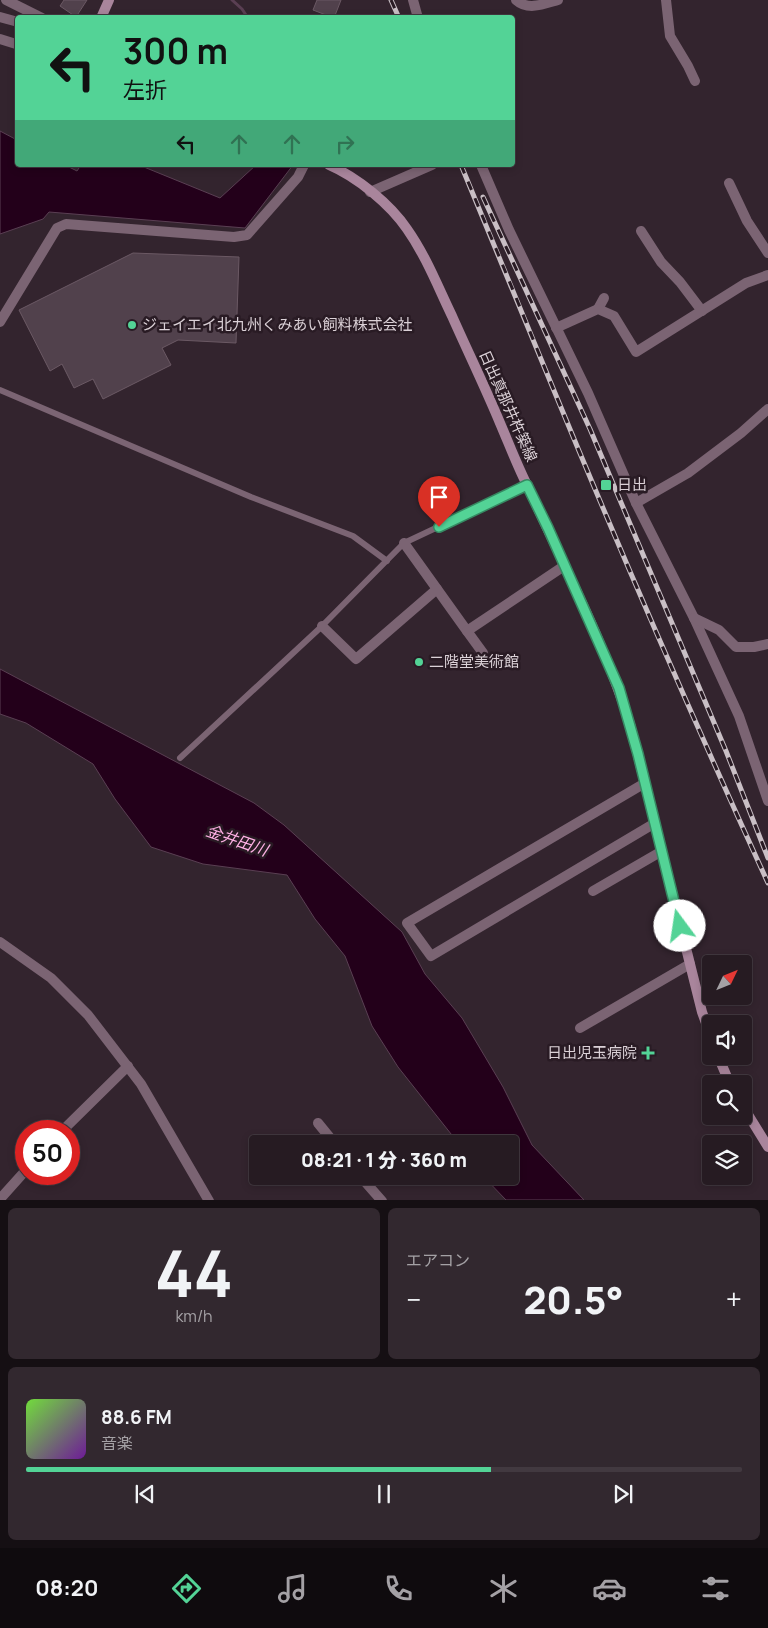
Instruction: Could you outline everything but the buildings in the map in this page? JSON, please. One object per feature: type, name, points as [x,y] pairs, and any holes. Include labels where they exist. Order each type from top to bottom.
[{"type":"main road","points":[[102,15],[109,0]]},
{"type":"main road","name":"日出真那井杵築線","points":[[333,167],[349,175],[390,208],[422,252],[619,688],[645,783],[703,1015]]},
{"type":"main road","points":[[752,1121],[768,1147]]},
{"type":"street","points":[[6,0],[36,15]]},
{"type":"street","points":[[412,0],[417,15]]},
{"type":"street","points":[[516,0],[530,7],[558,0]]},
{"type":"street","points":[[666,0],[670,36],[695,81]]},
{"type":"street","points":[[0,17],[15,21]]},
{"type":"street","points":[[0,39],[15,44]]},
{"type":"street","points":[[0,322],[57,228],[66,224],[234,237],[246,235],[298,177],[303,167]]},
{"type":"street","points":[[370,192],[427,167]]},
{"type":"street","points":[[482,167],[509,230],[588,393],[636,503],[694,618],[739,716],[765,782],[768,801]]},
{"type":"street","points":[[729,183],[748,221],[768,253]]},
{"type":"street","points":[[641,231],[661,262],[680,282],[702,311]]},
{"type":"street","points":[[598,309],[614,316],[636,352],[746,283],[768,275]]},
{"type":"street","points":[[556,328],[598,309],[604,298]]},
{"type":"street","points":[[636,503],[688,473],[741,433],[768,409]]},
{"type":"street","points":[[404,544],[483,654]]},
{"type":"street","points":[[467,631],[564,566]]},
{"type":"street","points":[[322,626],[356,659],[437,589]]},
{"type":"street","points":[[694,618],[719,630],[736,647],[754,647],[768,644]]},
{"type":"street","points":[[645,783],[406,923],[431,956],[655,823]]},
{"type":"street","points":[[593,891],[662,850]]},
{"type":"street","points":[[0,942],[51,978],[88,1015],[142,1084],[209,1200]]},
{"type":"street","points":[[580,1028],[690,964]]},
{"type":"street","points":[[73,1120],[128,1066]]},
{"type":"street","points":[[318,1123],[328,1135]]},
{"type":"street","points":[[0,1199],[15,1182]]},
{"type":"street","points":[[368,1185],[382,1200]]},
{"type":"lane","points":[[0,390],[251,497],[353,536],[386,561]]},
{"type":"lane","points":[[180,758],[322,626],[404,544],[527,485]]},
{"type":"water","points":[[0,131],[15,139],[15,167],[69,167],[77,171],[80,167],[144,167],[220,198],[254,167],[291,167],[245,228],[49,212],[43,219],[0,234]]},
{"type":"water","name":"金井田川","points":[[0,669],[254,803],[284,825],[402,932],[425,974],[462,1018],[503,1087],[532,1145],[584,1200],[506,1200],[492,1185],[519,1185],[519,1135],[452,1135],[398,1067],[372,1026],[345,956],[315,919],[287,875],[203,864],[151,847],[115,799],[93,764],[26,723],[0,714]]},
{"type":"waterway","points":[[232,0],[246,15]]},
{"type":"railway","points":[[391,0],[398,15]]},
{"type":"railway","points":[[462,167],[633,578],[768,883]]},
{"type":"railway","points":[[483,197],[590,429],[726,751],[768,858]]},
{"type":"place","name":"ジェイエイ北九州くみあい飼料株式会社","points":[[132,325]]},
{"type":"place","name":"日出","points":[[606,485]]},
{"type":"place","name":"二階堂美術館","points":[[419,662]]},
{"type":"place","name":"日出児玉病院","points":[[648,1053]]},
{"type":"route","points":[[439,527],[527,485],[619,688],[638,754],[680,926]]}]
